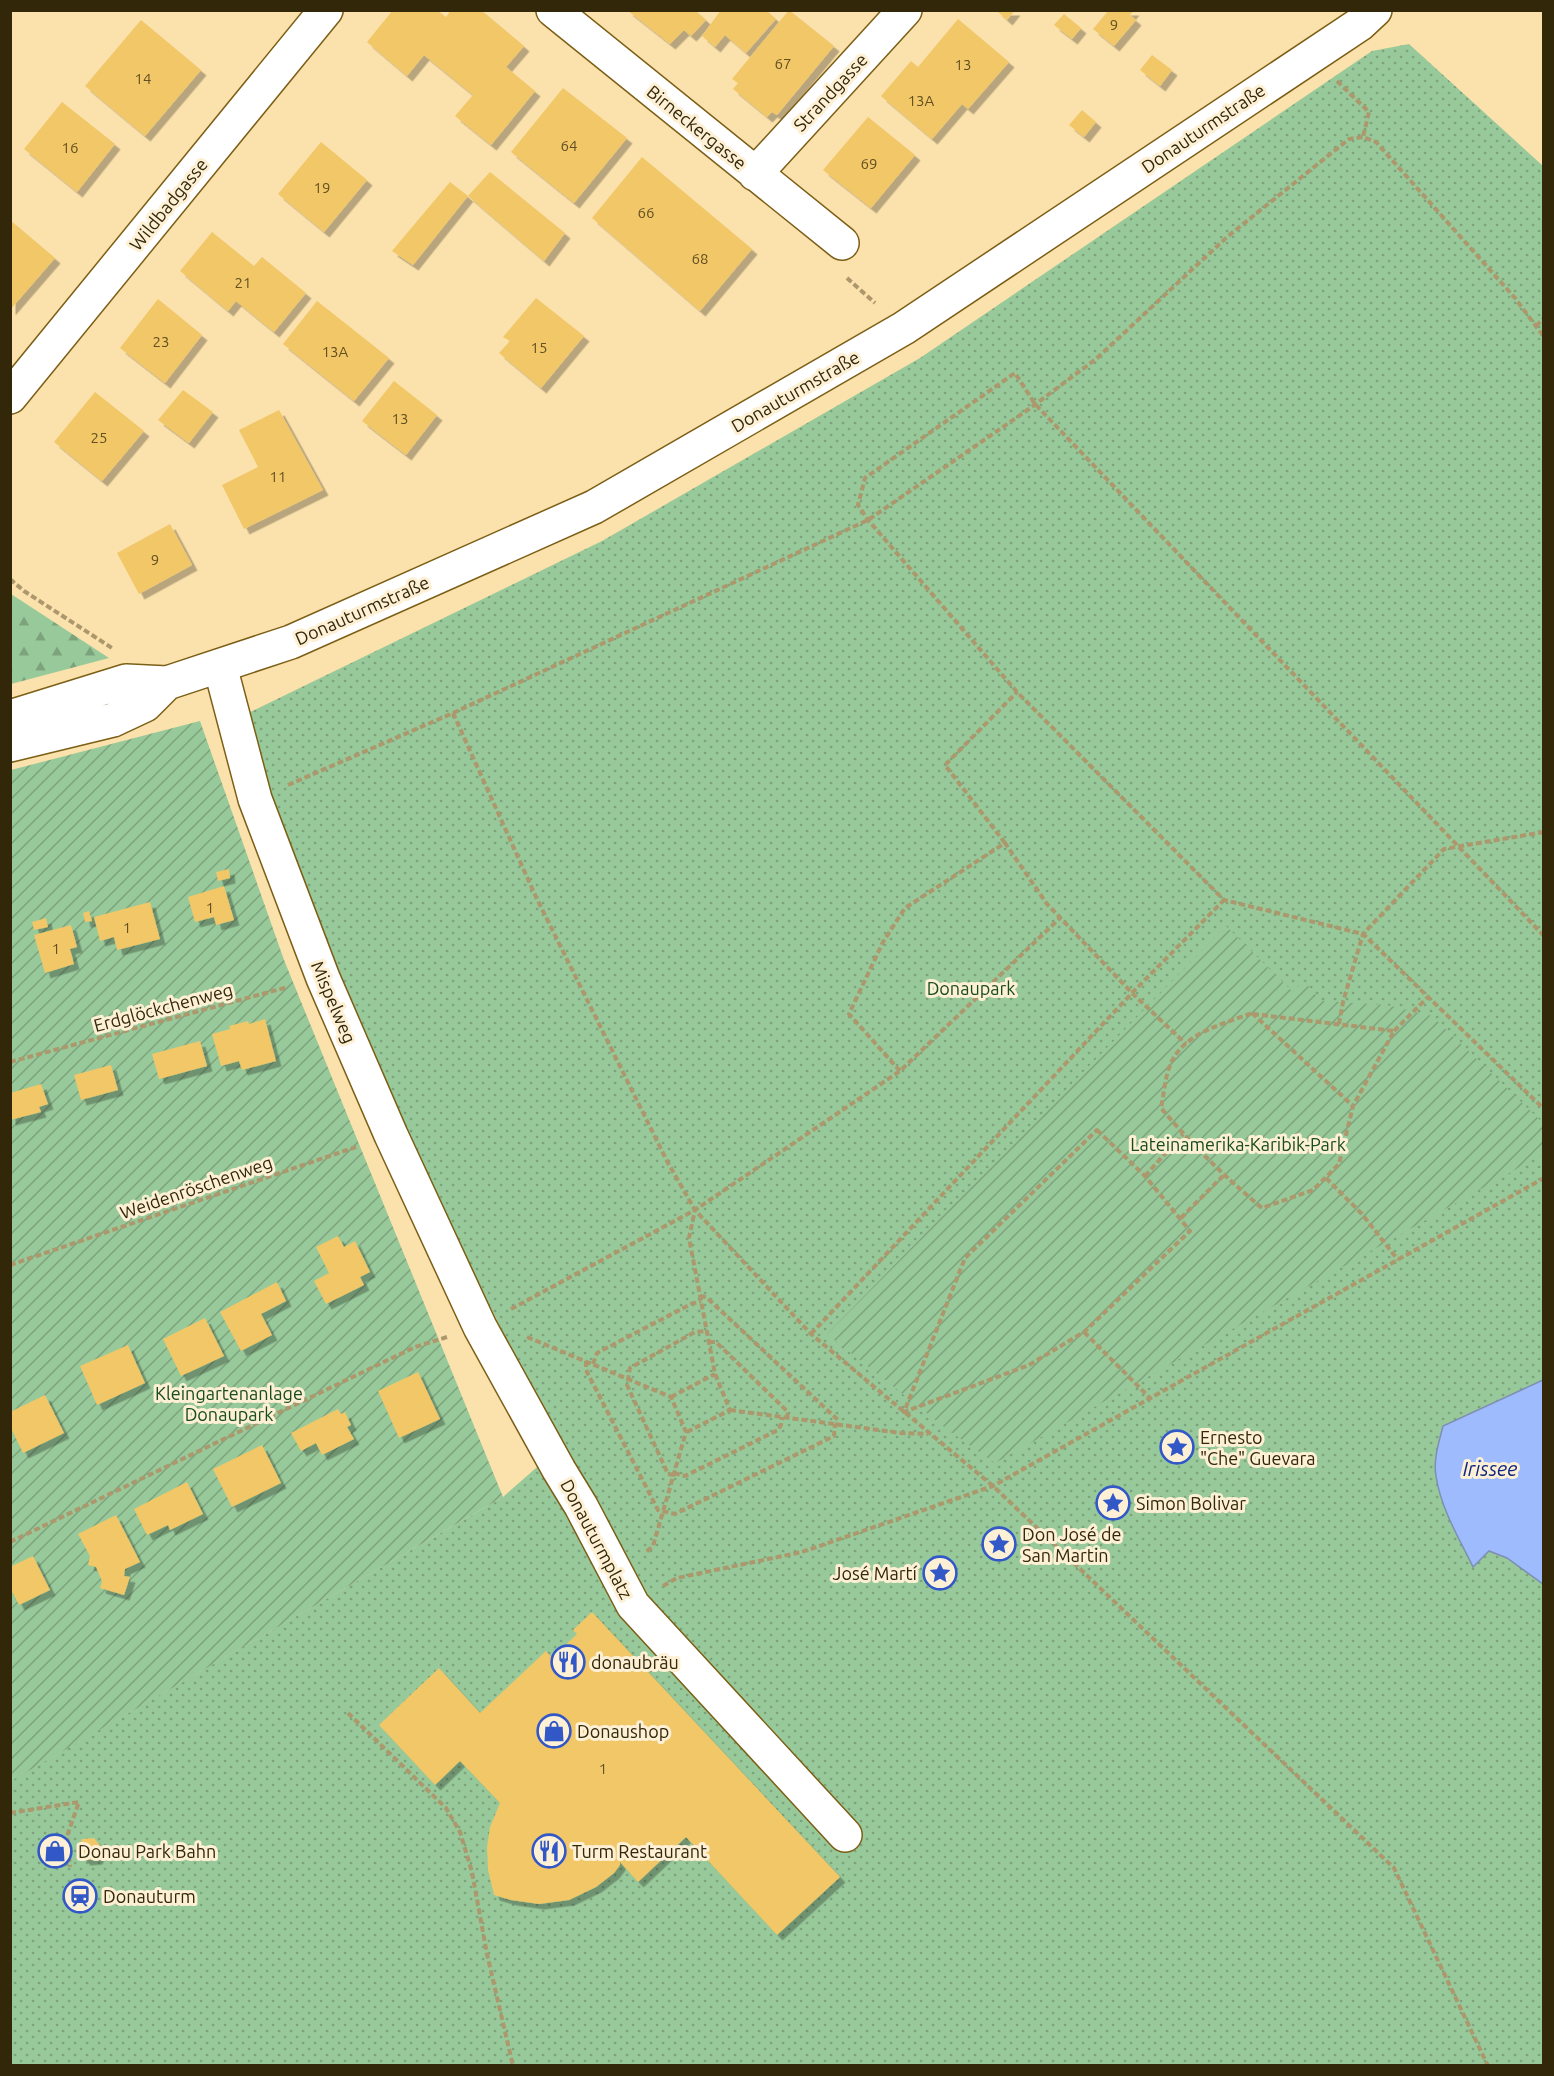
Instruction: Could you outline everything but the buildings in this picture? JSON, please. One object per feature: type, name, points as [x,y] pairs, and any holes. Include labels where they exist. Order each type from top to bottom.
[{"type":"street","name":"Wildbadgasse","points":[[10,397],[326,10]]},
{"type":"street","name":"Birneckergasse","points":[[553,10],[842,243]]},
{"type":"street","name":"Strandgasse","points":[[755,174],[905,10]]},
{"type":"street","name":"Donauturmstraße","points":[[10,717],[126,681],[167,683],[291,642],[594,507],[904,328],[1360,24],[1375,10]]},
{"type":"street","name":"Mispelweg","points":[[220,666],[255,799],[323,978],[391,1135],[480,1327]]},
{"type":"street","name":"Donauturmstraße","points":[[10,745],[114,720],[145,705],[167,683]]},
{"type":"street","name":"Donauturmplatz","points":[[480,1327],[581,1506],[633,1605],[845,1834]]},
{"type":"path","points":[[1311,56],[1369,112],[1364,136]]},
{"type":"path","points":[[255,799],[453,713],[868,520],[1096,359],[1227,237],[1349,139],[1364,136],[1376,142],[1515,298],[1544,338]]},
{"type":"path","points":[[1535,326],[1544,318]]},
{"type":"path","points":[[1544,936],[1035,404],[1015,373],[865,478],[858,505],[868,520],[1017,692],[1224,900],[1363,934],[1544,1109]]},
{"type":"path","points":[[10,579],[24,591],[119,653]]},
{"type":"path","points":[[1017,692],[945,765],[1005,843],[1047,904],[1132,993],[1186,1044]]},
{"type":"path","points":[[453,713],[536,897],[668,1163],[695,1210],[811,1334],[993,1486],[1394,1868],[1488,2066]]},
{"type":"path","points":[[1339,1024],[1363,934],[1444,849],[1544,832]]},
{"type":"path","points":[[900,1071],[849,1014],[883,942],[905,908],[1005,843]]},
{"type":"path","points":[[811,1334],[1132,993],[1224,900]]},
{"type":"path","points":[[10,1542],[415,1347],[480,1327],[695,1210],[900,1071],[1060,918]]},
{"type":"path","name":"Erdglöckchenweg","points":[[10,1062],[323,978]]},
{"type":"path","points":[[1394,1031],[1252,1013],[1205,1030],[1186,1044],[1171,1062],[1161,1108],[1223,1176],[1262,1208],[1313,1190],[1339,1164],[1353,1106],[1394,1031],[1427,998]]},
{"type":"path","points":[[1252,1013],[1353,1106]]},
{"type":"path","points":[[1097,1130],[1145,1176],[1190,1231],[1084,1332],[1029,1365],[904,1412],[965,1258],[1097,1130]]},
{"type":"path","points":[[1145,1176],[1183,1134]]},
{"type":"path","name":"Weidenröschenweg","points":[[10,1265],[391,1135]]},
{"type":"path","points":[[1181,1218],[1223,1176]]},
{"type":"path","points":[[1326,1178],[1362,1214],[1398,1260]]},
{"type":"path","points":[[633,1605],[676,1578],[802,1552],[993,1486],[1544,1178]]},
{"type":"path","points":[[695,1210],[690,1238],[715,1374],[729,1410]]},
{"type":"path","points":[[586,1361],[586,1370],[658,1510],[663,1512],[675,1514],[834,1436],[838,1420],[706,1297],[597,1353],[593,1364]]},
{"type":"path","points":[[480,1327],[523,1335],[671,1397],[686,1432],[652,1546]]},
{"type":"path","points":[[707,1331],[695,1332],[630,1368],[627,1385],[668,1474],[685,1476],[778,1430],[788,1412],[716,1342],[709,1342]]},
{"type":"path","points":[[1084,1332],[1152,1399]]},
{"type":"path","points":[[671,1397],[715,1374]]},
{"type":"path","points":[[686,1432],[729,1410],[901,1433],[930,1434]]},
{"type":"path","points":[[348,1713],[446,1808],[460,1832],[472,1872],[487,1954],[513,2066]]},
{"type":"path","points":[[10,1813],[79,1802],[67,1836],[70,1867]]},
{"type":"green space","name":"Donaupark","points":[[1409,44],[1543,166],[1543,2065],[11,2065],[10,1781],[503,1497],[560,1447],[332,989],[244,715],[602,541],[920,358],[1372,51]]},
{"type":"green space","points":[[11,594],[109,658],[11,684]]},
{"type":"green space","name":"Kleingartenanlage Donaupark","points":[[200,721],[284,960],[503,1497],[11,1781],[11,770]]},
{"type":"green space","name":"Lateinamerika-Karibik-Park","points":[[1226,926],[1293,992],[1304,981],[1321,1001],[1387,1005],[1432,1016],[1543,1123],[1543,1154],[995,1463],[948,1430],[827,1334]]},
{"type":"water","name":"Irissee","points":[[1543,1380],[1543,1584],[1507,1558],[1489,1551],[1473,1567],[1442,1500],[1435,1464],[1443,1426]]},
{"type":"place","name":"Ernesto \"Che\" Guevara","points":[[1177,1447]]},
{"type":"place","name":"Simon Bolivar","points":[[1113,1503]]},
{"type":"place","name":"Don José de San Martin","points":[[999,1544]]},
{"type":"place","name":"José Martí","points":[[940,1573]]},
{"type":"place","name":"donaubräu","points":[[568,1662]]},
{"type":"place","name":"Donaushop","points":[[554,1731]]},
{"type":"place","name":"Donau Park Bahn","points":[[55,1851]]},
{"type":"place","name":"Turm Restaurant","points":[[549,1851]]},
{"type":"place","name":"Donauturm","points":[[80,1896]]}]
